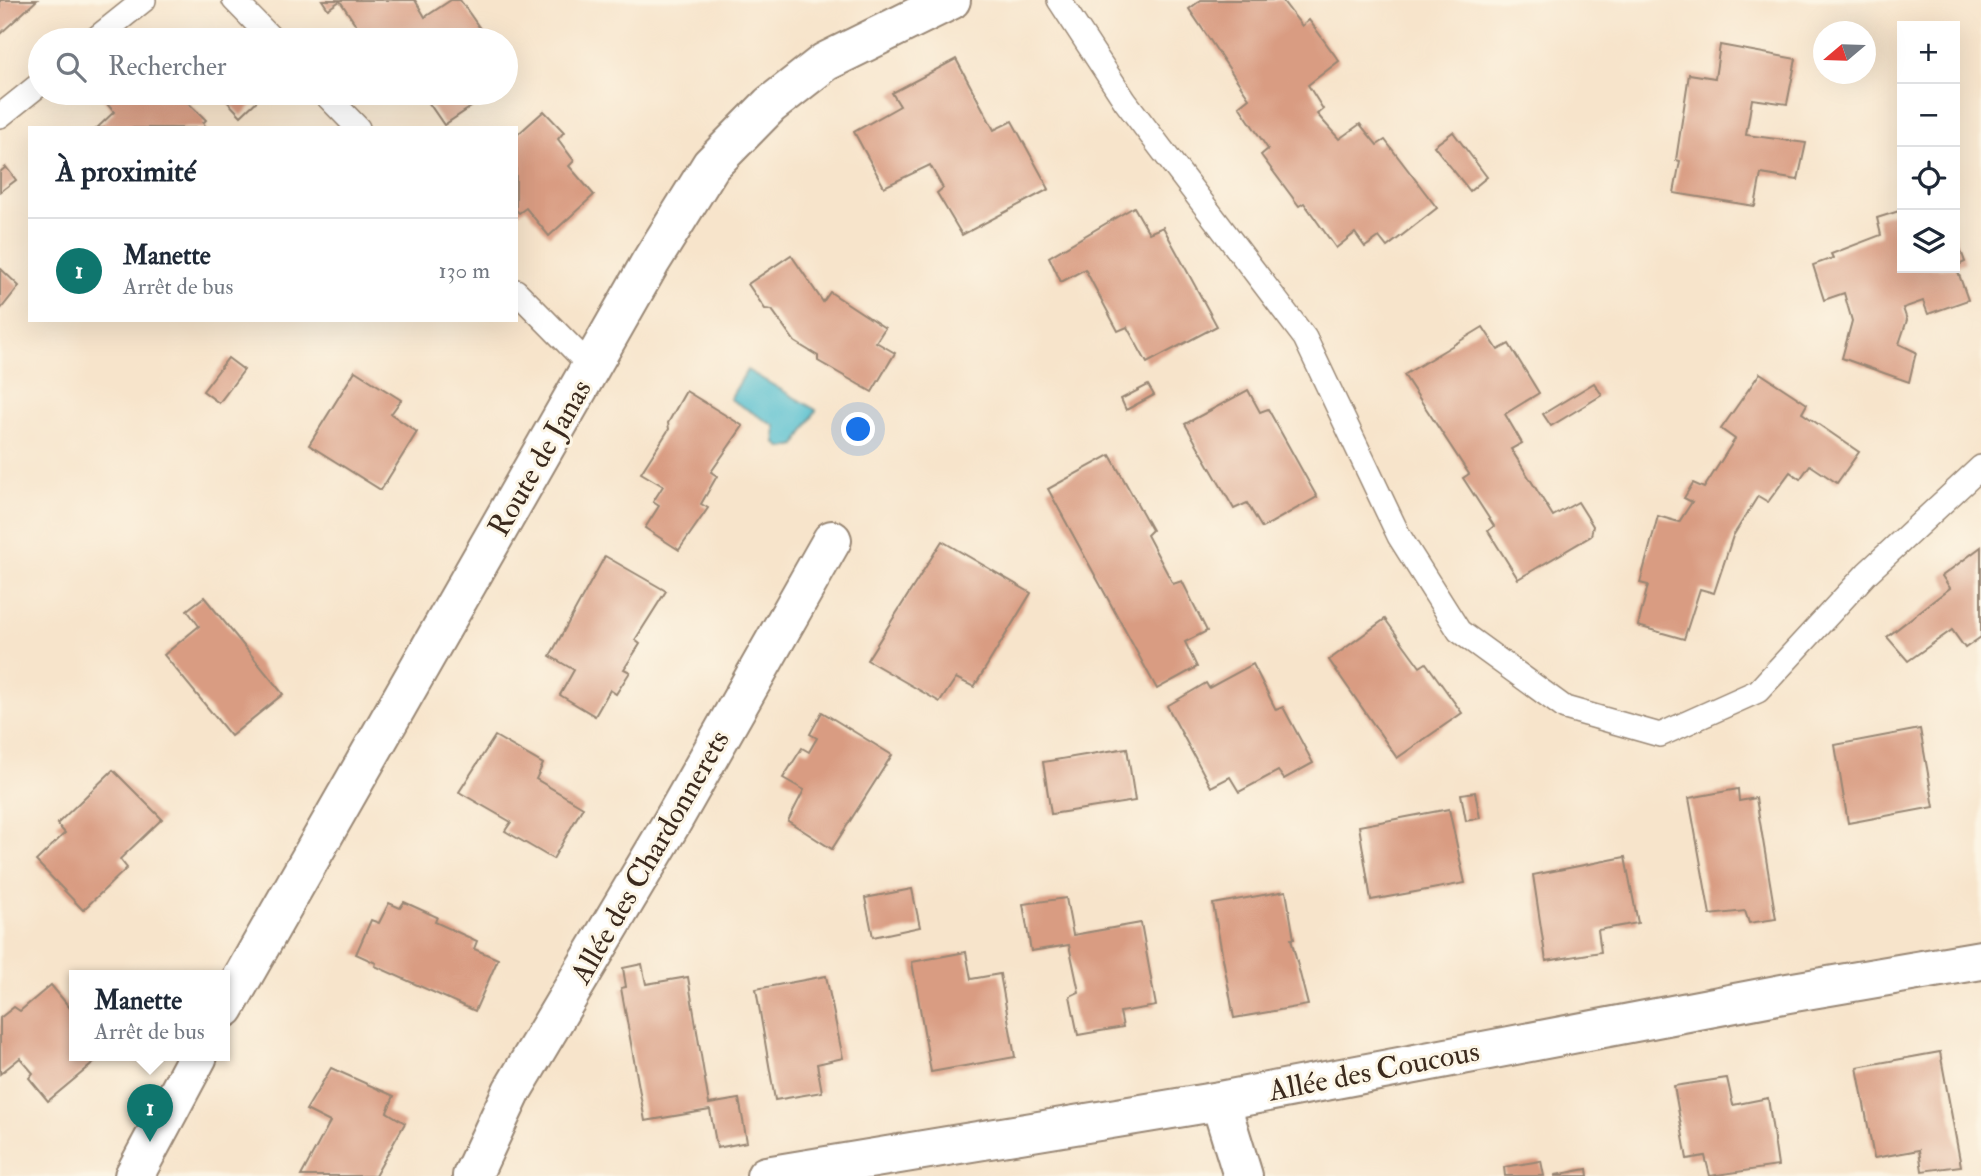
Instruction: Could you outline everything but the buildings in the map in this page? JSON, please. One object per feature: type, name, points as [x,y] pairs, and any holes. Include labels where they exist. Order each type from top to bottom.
[{"type":"street","name":"Route de Janas","points":[[230,999],[650,263],[711,165],[770,105],[825,61],[951,0]]},
{"type":"street","name":"Allée des Chardonnerets","points":[[472,1176],[512,1091],[679,811],[832,540]]},
{"type":"street","name":"Allée des Coucous","points":[[766,1176],[1220,1101],[1788,993],[1981,960]]},
{"type":"street","points":[[134,1176],[195,1061]]},
{"type":"street","points":[[1220,1101],[1242,1176]]},
{"type":"lane","points":[[109,28],[144,0]]},
{"type":"lane","points":[[234,0],[262,28]]},
{"type":"lane","points":[[1059,0],[1125,101],[1305,338],[1399,536],[1459,631],[1565,708],[1660,734],[1758,691],[1867,573],[1981,467]]},
{"type":"lane","points":[[0,116],[28,93]]},
{"type":"lane","points":[[336,105],[356,126]]},
{"type":"lane","points":[[518,293],[592,368]]},
{"type":"water","points":[[747,370],[816,410],[796,445],[782,448],[776,443],[775,426],[730,399]]},
{"type":"place","name":"Manette","points":[[150,1142]]}]
